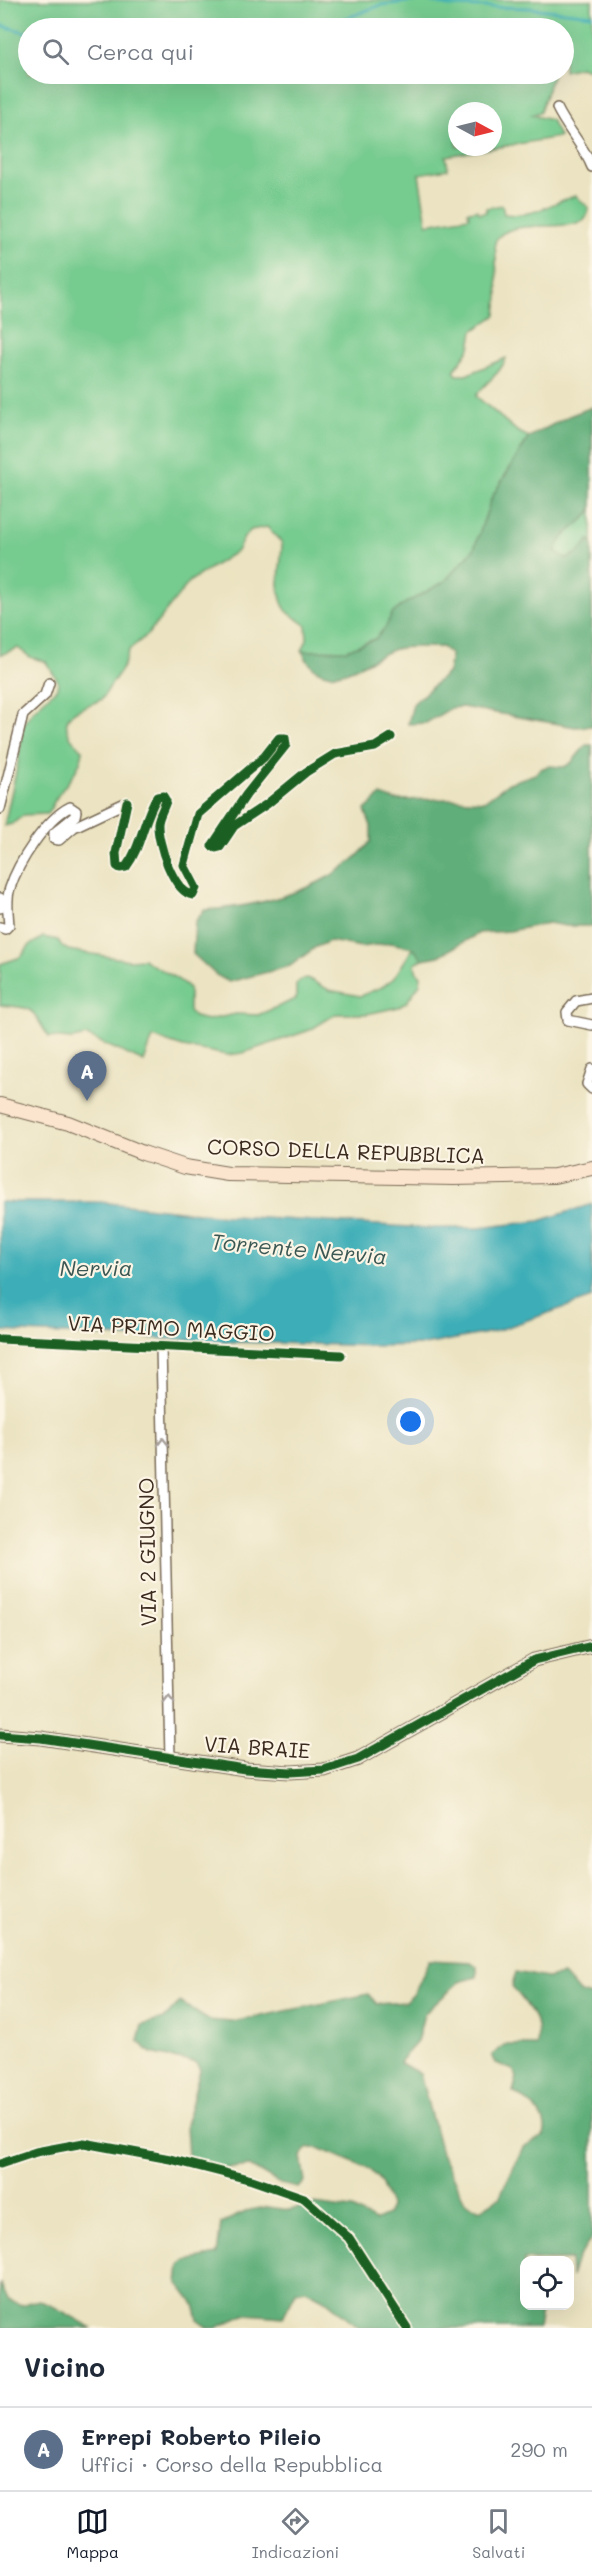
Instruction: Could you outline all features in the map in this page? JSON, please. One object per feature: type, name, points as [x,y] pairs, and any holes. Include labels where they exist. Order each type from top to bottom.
[{"type":"main road","name":"CORSO DELLA REPUBBLICA","points":[[0,1105],[68,1123],[185,1167],[228,1174],[454,1178],[554,1176],[592,1168]]},
{"type":"street","points":[[557,108],[565,124],[588,156],[592,167]]},
{"type":"street","points":[[0,809],[23,715],[45,695],[49,684]]},
{"type":"street","points":[[0,927],[4,929],[8,926],[10,888],[36,839],[54,817],[68,808],[75,809],[76,814],[54,833],[53,837],[56,840],[60,840],[74,827],[127,801],[116,853],[116,864],[123,868],[135,855],[149,810],[157,796],[163,796],[166,801],[158,823],[160,842],[175,883],[180,890],[193,895],[196,888],[184,865],[198,814],[264,757],[279,738],[285,738],[286,745],[246,795],[212,846],[220,847],[234,826],[241,820],[267,804],[306,772],[335,754],[375,747],[391,737]]},
{"type":"street","points":[[0,898],[0,908]]},
{"type":"street","points":[[592,998],[576,1001],[567,1012],[568,1020],[592,1025]]},
{"type":"street","points":[[592,1069],[587,1084],[592,1089]]},
{"type":"street","name":"VIA PRIMO MAGGIO","points":[[0,1339],[341,1355]]},
{"type":"street","name":"VIA 2 GIUGNO","points":[[161,1346],[171,1758]]},
{"type":"street","name":"VIA BRAIE","points":[[0,1735],[41,1738],[245,1769],[290,1772],[324,1770],[358,1759],[534,1660],[592,1647]]},
{"type":"street","points":[[0,2164],[36,2152],[84,2143],[211,2169],[304,2198],[349,2238],[407,2328]]},
{"type":"green space","points":[[0,0],[592,0],[592,71],[580,67],[574,68],[574,18],[18,18],[18,84],[550,84],[540,112],[531,115],[551,120],[559,137],[502,147],[502,102],[448,102],[448,156],[446,156],[448,169],[419,174],[427,224],[469,217],[468,211],[486,212],[486,208],[502,205],[504,214],[525,214],[576,196],[588,207],[587,216],[581,222],[570,225],[513,229],[502,234],[495,242],[498,296],[496,315],[473,331],[470,348],[454,371],[457,375],[466,375],[506,358],[504,364],[476,396],[517,431],[529,437],[492,497],[474,549],[444,582],[404,604],[392,614],[385,628],[375,639],[347,650],[302,651],[307,639],[306,625],[286,610],[280,595],[282,543],[267,527],[251,530],[237,551],[190,581],[148,634],[129,650],[124,665],[102,699],[70,715],[67,728],[71,738],[83,751],[76,770],[47,814],[24,815],[12,824],[4,826],[18,763],[23,724],[57,688],[58,681],[46,662],[30,657],[18,648],[0,655]]},
{"type":"green space","points":[[592,407],[592,509],[563,537],[555,551],[567,559],[579,552],[589,540],[592,542],[592,726],[575,727],[462,707],[451,708],[426,723],[408,724],[413,704],[448,672],[451,655],[442,647],[395,649],[345,672],[333,674],[321,672],[311,665],[302,651],[347,650],[375,639],[385,628],[392,614],[404,604],[444,582],[474,549],[492,497],[529,437]]},
{"type":"green space","points":[[592,509],[592,542],[589,540],[579,552],[567,559],[555,551],[563,537]]},
{"type":"green space","points":[[586,745],[592,745],[592,926],[548,923],[510,931],[479,933],[439,956],[423,959],[413,948],[391,943],[361,947],[330,941],[316,947],[290,966],[229,982],[216,975],[193,954],[195,922],[204,910],[249,905],[295,892],[338,871],[356,857],[371,841],[371,826],[365,810],[381,795],[395,800],[484,801],[509,783],[535,774],[548,766],[564,767],[571,763]]},
{"type":"green space","points":[[43,937],[58,940],[68,950],[129,960],[143,959],[189,988],[189,1011],[194,1017],[208,1020],[236,1014],[258,1015],[296,999],[296,984],[301,980],[309,979],[329,990],[360,996],[382,987],[394,978],[413,948],[423,959],[415,963],[416,971],[421,976],[420,984],[406,1003],[399,1007],[367,1014],[336,1014],[310,1030],[243,1053],[227,1055],[183,1047],[153,1037],[144,1062],[87,1036],[72,1039],[49,1037],[31,1011],[21,1007],[0,1005],[0,964],[21,957],[30,945]]},
{"type":"green space","points":[[430,1960],[470,1962],[477,1967],[477,1977],[459,1982],[424,2014],[417,2042],[399,2062],[420,2074],[441,2153],[465,2202],[480,2210],[499,2198],[523,2147],[544,2136],[545,2128],[541,2115],[513,2092],[517,2077],[513,2070],[496,2063],[492,2055],[505,2045],[537,2045],[535,2020],[512,1986],[516,1972],[547,1978],[563,1975],[580,1993],[592,1996],[592,2238],[577,2258],[574,2268],[574,2256],[520,2256],[520,2310],[543,2310],[538,2328],[360,2328],[327,2301],[306,2290],[296,2292],[283,2317],[246,2314],[216,2328],[209,2328],[198,2320],[194,2304],[178,2283],[180,2266],[186,2261],[217,2255],[221,2223],[250,2210],[266,2207],[290,2210],[313,2204],[352,2209],[374,2221],[388,2215],[390,2206],[381,2182],[369,2169],[318,2148],[308,2148],[301,2156],[305,2182],[298,2188],[280,2184],[250,2166],[222,2169],[188,2157],[186,2125],[200,2070],[196,2063],[151,2053],[138,2041],[142,2025],[164,2019],[180,2002],[208,2020],[232,2022],[368,1994],[377,2004],[405,2002],[413,1995]]},
{"type":"green space","points":[[0,2283],[8,2300],[22,2305],[34,2301],[41,2302],[93,2328],[0,2328]]},
{"type":"water","name":"Nervia","points":[[0,1202],[100,1202],[216,1215],[426,1228],[478,1228],[539,1221],[592,1204],[592,1298],[493,1332],[424,1345],[235,1342],[0,1331]]},
{"type":"waterway","points":[[347,18],[381,5],[423,0],[450,6],[529,8],[592,15]]},
{"type":"waterway","points":[[0,25],[18,30]]},
{"type":"cycle path","points":[[127,802],[116,853],[117,866],[126,867],[139,841],[152,805],[157,797],[163,796],[166,801],[158,823],[163,853],[179,885],[193,895],[196,888],[184,865],[198,814],[264,757],[279,738],[285,738],[286,745],[246,795],[212,846],[220,847],[234,826],[267,804],[306,772],[335,754],[375,747],[391,737]]},
{"type":"cycle path","points":[[0,1339],[341,1355]]},
{"type":"cycle path","points":[[0,1735],[41,1738],[245,1769],[290,1772],[324,1770],[358,1759],[534,1660],[592,1646]]},
{"type":"cycle path","points":[[0,2164],[36,2152],[84,2143],[170,2159],[252,2180],[304,2198],[349,2238],[407,2328]]},
{"type":"place","name":"Errepi Roberto Pileio","points":[[87,1101]]},
{"type":"water label","name":"Torrente Nervia","points":[[299,1249]]}]
